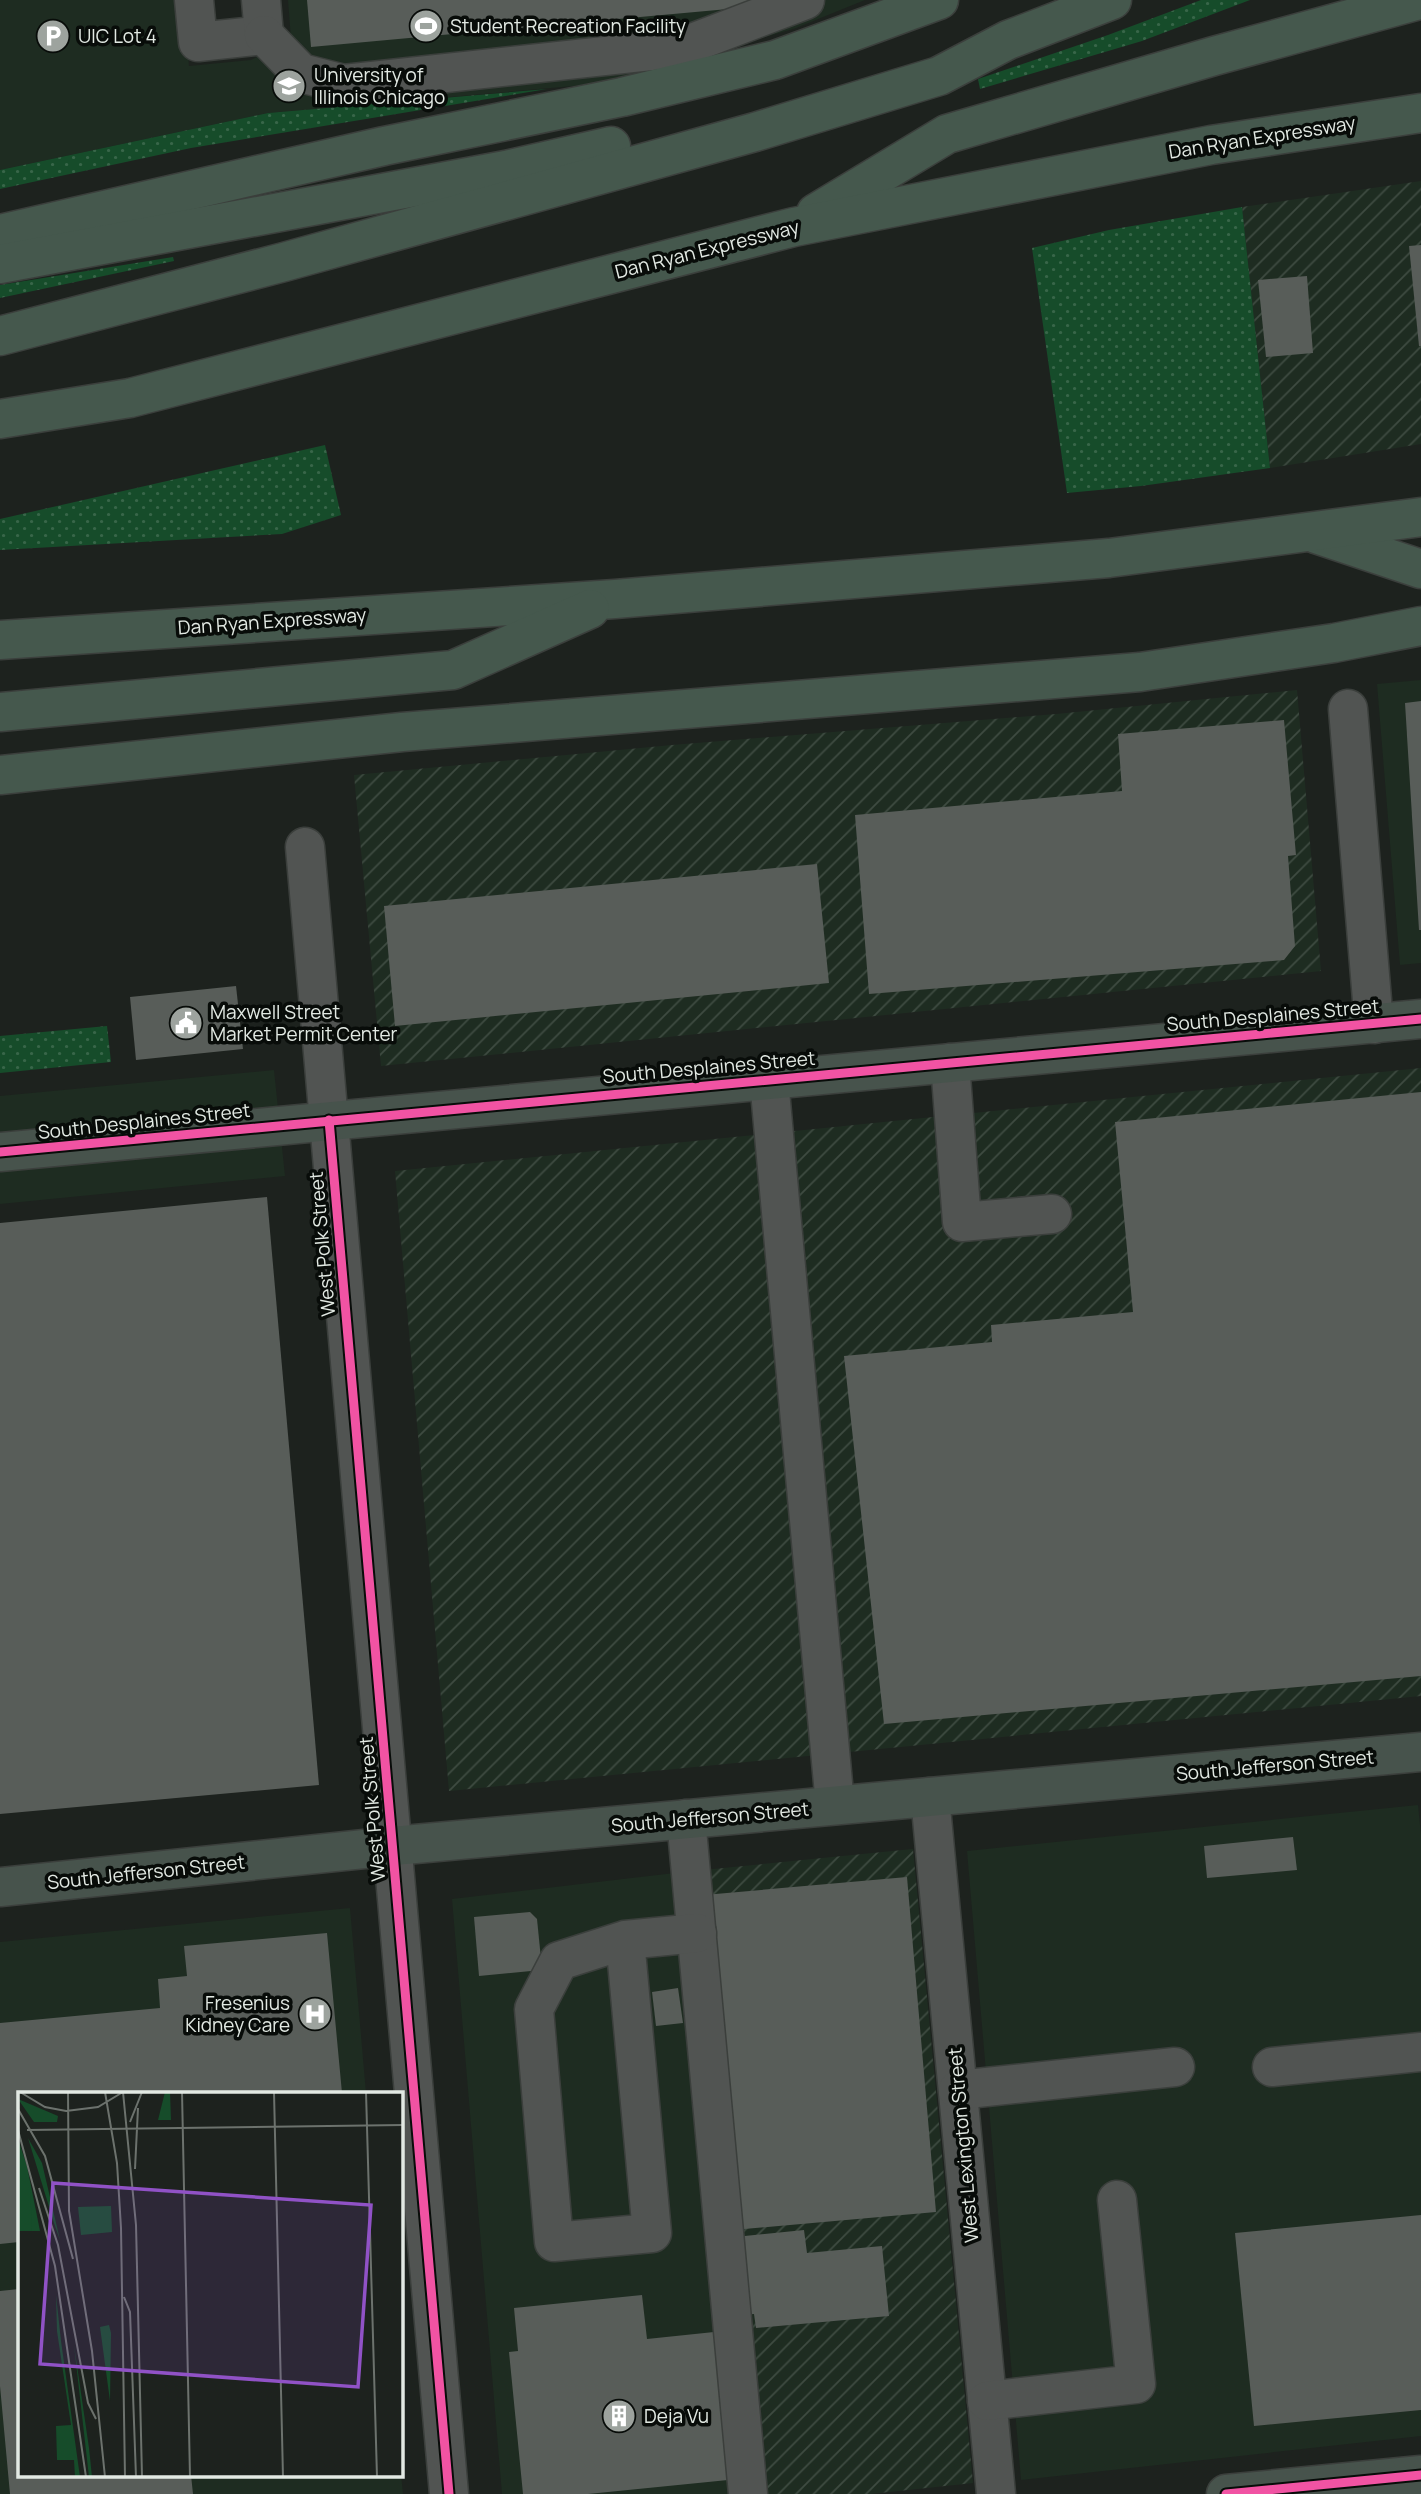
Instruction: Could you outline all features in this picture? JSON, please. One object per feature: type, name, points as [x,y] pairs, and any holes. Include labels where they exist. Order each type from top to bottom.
[{"type":"highway","points":[[0,234],[775,60],[939,0]]},
{"type":"highway","points":[[0,336],[284,262],[755,132],[939,76],[1008,40],[1112,0]]},
{"type":"highway","points":[[794,227],[947,134],[1214,56],[1419,0]]},
{"type":"highway","points":[[0,264],[506,170],[637,141],[928,56],[1008,40]]},
{"type":"highway","name":"Dan Ryan Expressway","points":[[0,419],[130,398],[794,227],[1210,145],[1421,113]]},
{"type":"highway","name":"Dan Ryan Expressway","points":[[0,640],[615,599],[1109,558],[1421,517]]},
{"type":"highway","points":[[1307,531],[1421,569]]},
{"type":"highway","points":[[0,712],[453,670],[615,599]]},
{"type":"highway","points":[[0,775],[402,732],[1139,672],[1421,626]]},
{"type":"highway","points":[[1334,642],[1421,642]]},
{"type":"main road","name":"South Desplaines Street","points":[[0,1152],[1421,1019]]},
{"type":"main road","name":"South Jefferson Street","points":[[0,1887],[393,1846],[1421,1752]]},
{"type":"main road","points":[[1226,2494],[1316,2490],[1421,2475]]},
{"type":"street","points":[[194,0],[198,42],[262,18],[301,74],[344,84],[679,48],[805,0]]},
{"type":"street","points":[[1348,709],[1374,1024]]},
{"type":"street","name":"West Polk Street","points":[[305,847],[393,1846],[413,2209],[449,2494]]},
{"type":"street","points":[[950,1063],[962,1222],[1052,1214]]},
{"type":"street","points":[[769,1080],[835,1805]]},
{"type":"street","name":"West Lexington Street","points":[[930,1797],[996,2494]]},
{"type":"street","points":[[686,1819],[748,2494]]},
{"type":"street","points":[[625,1940],[652,2233],[554,2242],[534,2009],[558,1961],[625,1940],[696,1933]]},
{"type":"street","points":[[1272,2067],[1421,2052]]},
{"type":"street","points":[[958,2090],[1175,2067]]},
{"type":"street","points":[[987,2401],[1136,2385],[1117,2200]]},
{"type":"shaded area","name":"University of Illinois Chicago","points":[[0,0],[183,0],[189,66],[251,60],[291,39],[288,0],[865,0],[796,28],[608,83],[268,113],[0,170]]},
{"type":"shaded area","points":[[1421,181],[1421,444],[1270,468],[1242,207]]},
{"type":"shaded area","points":[[1421,680],[1421,963],[1400,965],[1377,684]]},
{"type":"shaded area","points":[[1297,690],[1321,971],[381,1066],[354,775],[672,745],[1056,714]]},
{"type":"shaded area","points":[[1421,1068],[1421,1696],[449,1791],[395,1171]]},
{"type":"shaded area","points":[[274,1070],[285,1176],[0,1204],[0,1096]]},
{"type":"shaded area","points":[[1418,1805],[1421,1835],[1421,2436],[1021,2480],[967,1851]]},
{"type":"shaded area","points":[[913,1849],[973,2483],[871,2494],[742,2494],[683,1872]]},
{"type":"shaded area","points":[[683,1872],[742,2494],[502,2494],[452,1899]]},
{"type":"shaded area","points":[[350,1908],[366,2092],[18,2092],[18,2476],[401,2476],[403,2494],[0,2494],[0,1942]]},
{"type":"green space","points":[[1201,0],[1250,0],[1142,41],[980,89],[978,79]]},
{"type":"green space","points":[[547,89],[191,148],[0,189],[0,170],[268,113]]},
{"type":"green space","points":[[1242,207],[1270,468],[1067,493],[1032,248],[1109,230]]},
{"type":"green space","points":[[173,257],[174,261],[0,298],[0,285]]},
{"type":"green space","points":[[325,445],[341,515],[282,534],[0,550],[0,519]]},
{"type":"green space","points":[[107,1026],[111,1062],[0,1073],[0,1036]]},
{"type":"building","name":"Student Recreation Facility","points":[[307,0],[772,0],[772,5],[311,47]]},
{"type":"building","points":[[1421,245],[1421,346],[1419,346],[1409,246]]},
{"type":"building","points":[[1307,276],[1313,353],[1266,357],[1258,280]]},
{"type":"building","points":[[1421,701],[1421,930],[1419,930],[1405,703]]},
{"type":"building","points":[[1284,720],[1296,855],[1288,856],[1295,946],[1284,960],[869,994],[855,815],[1122,791],[1118,734]]},
{"type":"building","points":[[817,864],[829,983],[395,1026],[384,906]]},
{"type":"building","name":"Maxwell Street Market Permit Center","points":[[236,986],[243,1049],[136,1060],[130,997]]},
{"type":"building","points":[[1421,1092],[1421,1676],[884,1724],[844,1356],[992,1342],[991,1325],[1133,1312],[1115,1122]]},
{"type":"building","points":[[267,1197],[319,1785],[0,1814],[0,1223]]},
{"type":"building","points":[[1293,1837],[1297,1870],[1207,1878],[1204,1846]]},
{"type":"building","points":[[907,1877],[936,2212],[733,2230],[704,1895]]},
{"type":"building","points":[[530,1912],[537,1919],[541,1959],[531,1971],[479,1976],[474,1917]]},
{"type":"building","points":[[327,1933],[342,2092],[18,2092],[18,2242],[0,2244],[0,2023],[160,2008],[158,1979],[187,1976],[184,1946]]},
{"type":"building","points":[[678,1988],[683,2023],[656,2026],[652,1992]]},
{"type":"building","points":[[1421,2215],[1421,2410],[1254,2426],[1235,2233]]},
{"type":"building","points":[[804,2230],[807,2253],[882,2246],[889,2316],[756,2328],[754,2314],[742,2315],[735,2237]]},
{"type":"building","points":[[18,2289],[18,2476],[191,2476],[193,2494],[10,2494],[0,2386],[0,2291]]},
{"type":"building","name":"Deja Vu","points":[[642,2295],[647,2339],[714,2332],[728,2480],[588,2494],[523,2494],[509,2352],[518,2351],[514,2308]]},
{"type":"cycle path","points":[[0,1152],[1421,1019]]},
{"type":"cycle path","points":[[329,1120],[449,2494]]},
{"type":"cycle path","points":[[1226,2494],[1421,2475]]},
{"type":"place","name":"Student Recreation Facility","points":[[426,26]]},
{"type":"place","name":"UIC Lot 4","points":[[53,36]]},
{"type":"place","name":"University of Illinois Chicago","points":[[289,86]]},
{"type":"place","name":"Maxwell Street Market Permit Center","points":[[186,1023]]},
{"type":"place","name":"Fresenius Kidney Care","points":[[315,2014]]},
{"type":"place","name":"Deja Vu","points":[[619,2416]]}]
